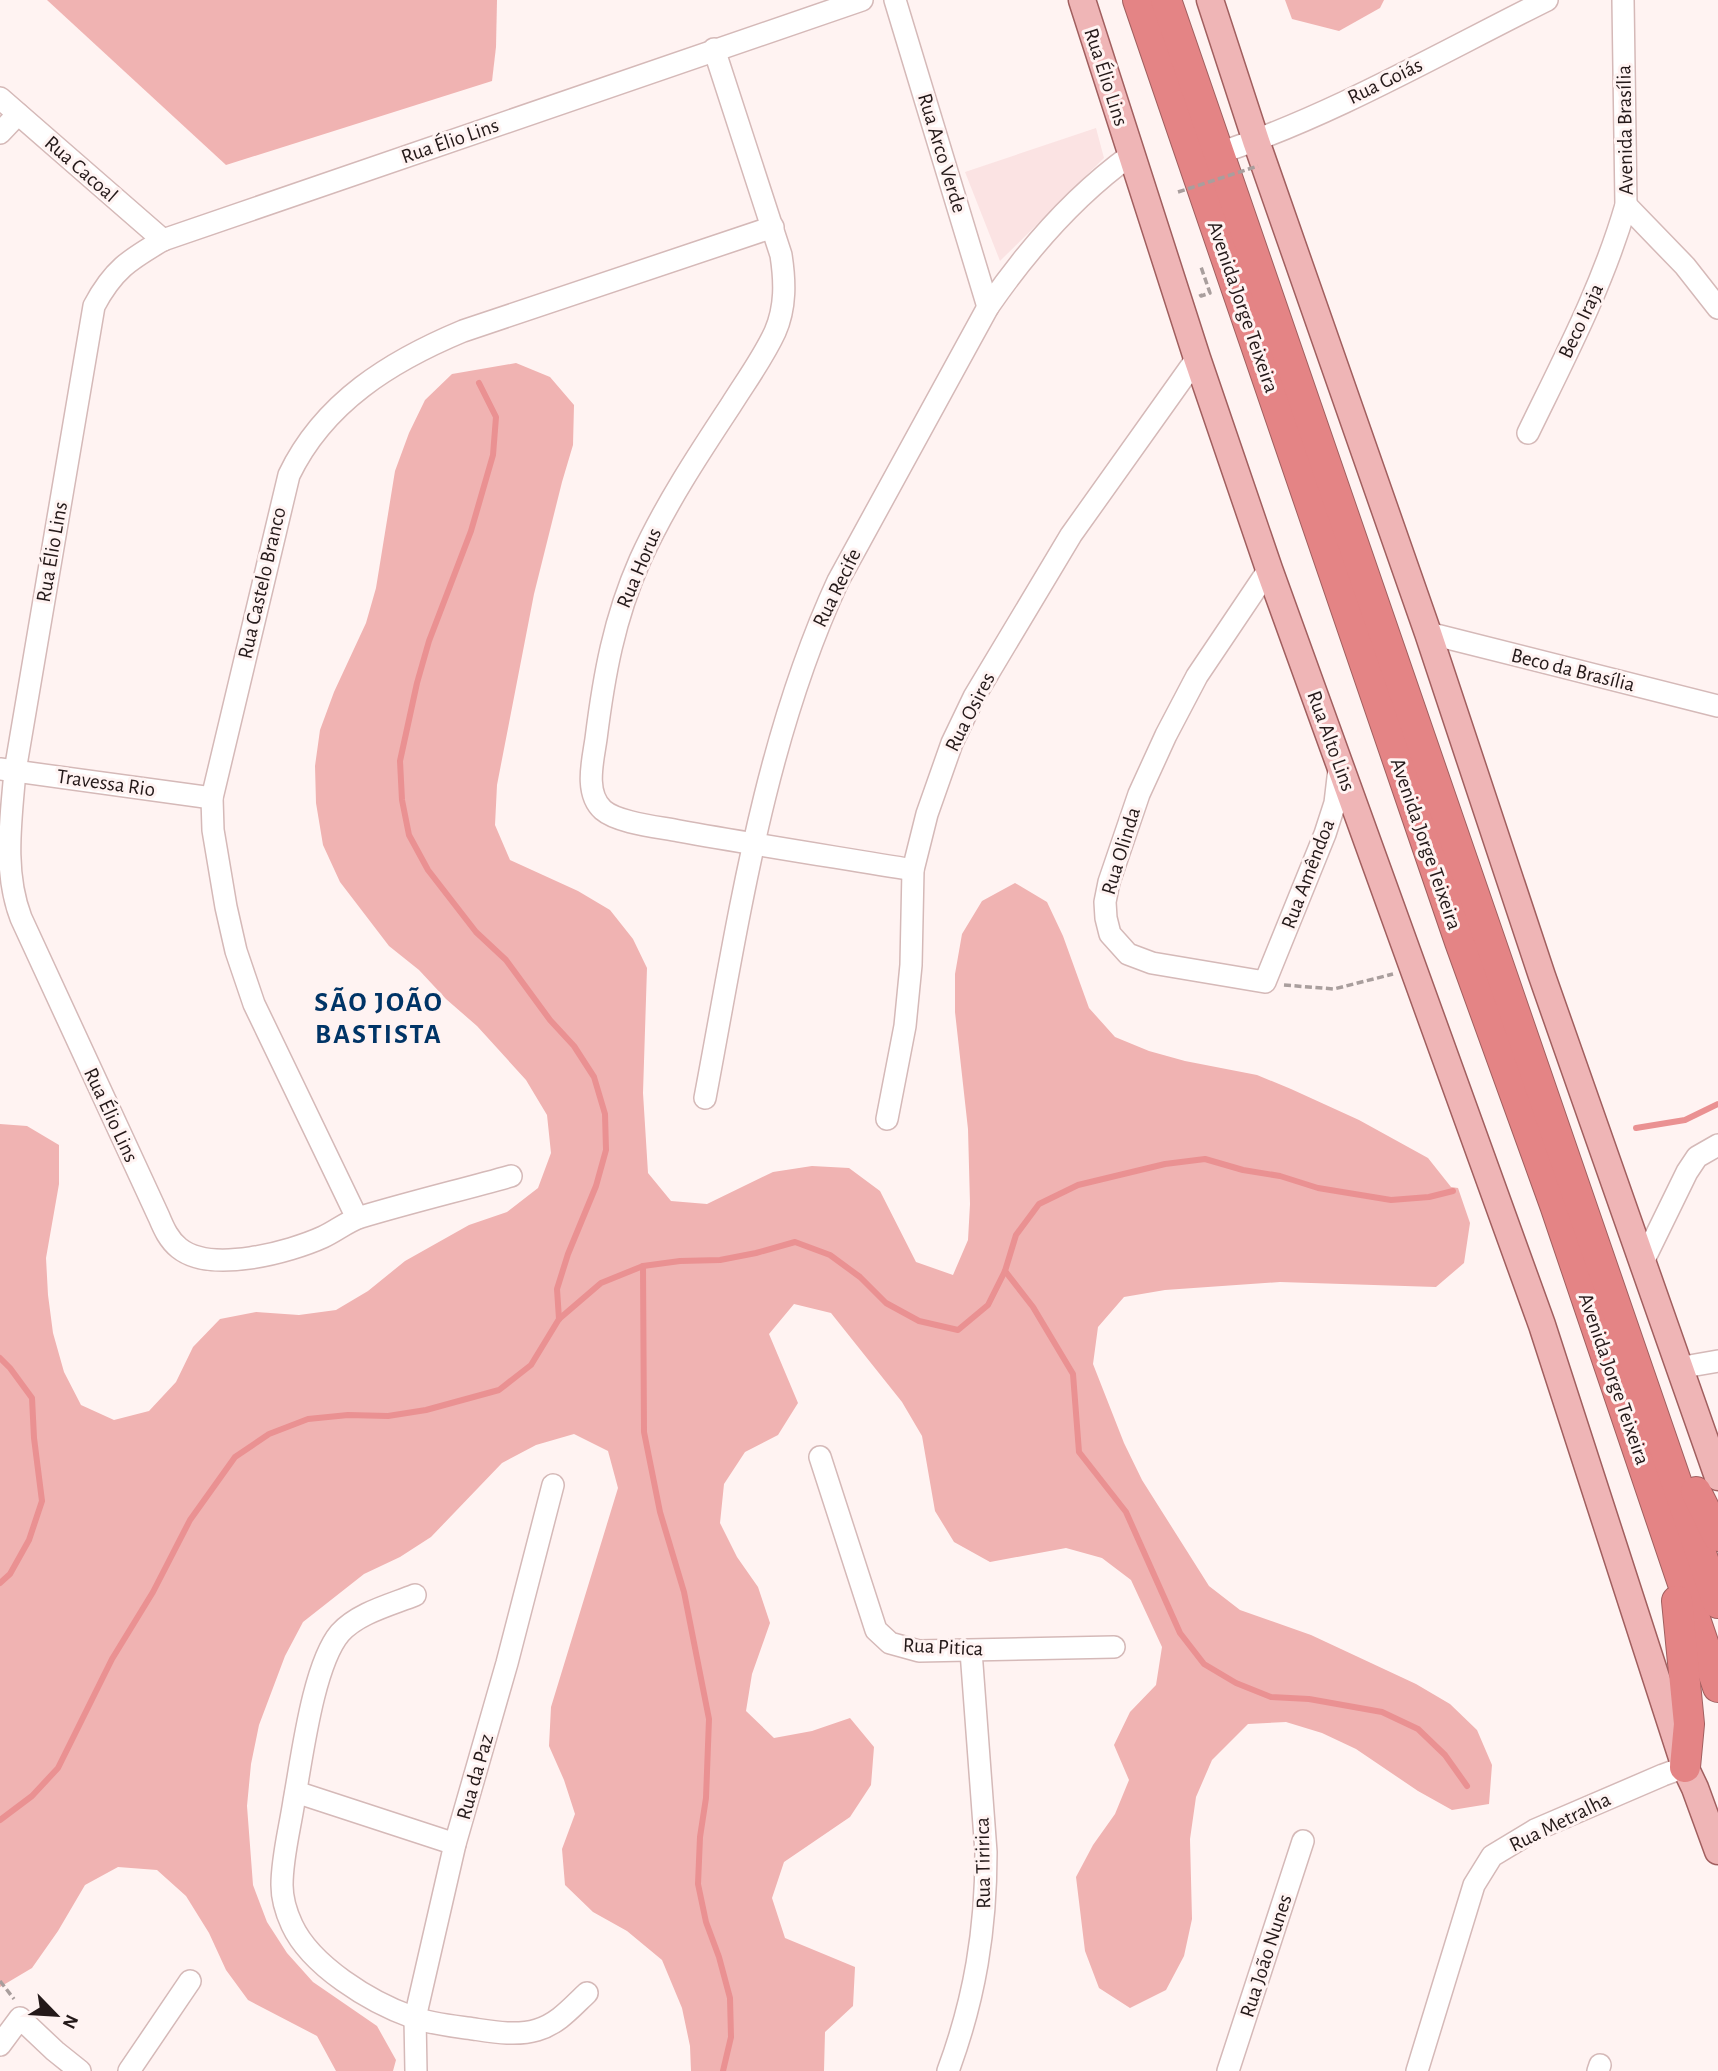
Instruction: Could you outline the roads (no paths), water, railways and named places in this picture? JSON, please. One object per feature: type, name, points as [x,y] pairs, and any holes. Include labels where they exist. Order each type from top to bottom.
[{"type":"highway","name":"Avenida Jorge Teixeira","points":[[1138,0],[1460,943],[1564,1231],[1718,1687]]},
{"type":"highway","name":"Avenida Jorge Teixeira","points":[[1166,0],[1718,1603]]},
{"type":"highway","points":[[1636,1364],[1662,1424],[1718,1536]]},
{"type":"highway","points":[[1674,1559],[1689,1724],[1685,1767]]},
{"type":"main road","name":"Rua Élio Lins","points":[[1082,0],[1131,155]]},
{"type":"main road","points":[[1210,0],[1257,153],[1428,633],[1546,989],[1718,1477]]},
{"type":"main road","name":"Rua Alto Lins","points":[[1131,155],[1269,569],[1542,1325],[1685,1767],[1718,1851]]},
{"type":"street","name":"Rua Élio Lins","points":[[511,1176],[357,1218],[323,1237],[298,1246],[238,1260],[191,1255],[181,1251],[167,1235],[16,905],[10,875],[8,770],[94,306],[110,278],[137,256],[163,240],[862,0]]},
{"type":"street","name":"Rua Arco Verde","points":[[895,0],[988,307]]},
{"type":"street","name":"Rua Goiás","points":[[1220,153],[1257,153],[1367,90],[1547,0]]},
{"type":"street","name":"Avenida Brasília","points":[[1623,0],[1626,205],[1685,267],[1718,308]]},
{"type":"street","name":"Rua Horus","points":[[714,49],[773,227],[785,279],[784,296],[775,331],[679,484],[640,561],[620,614],[604,674],[591,774],[594,796],[598,804],[610,814],[643,824],[913,870]]},
{"type":"street","name":"Rua Cacoal","points":[[0,98],[163,240]]},
{"type":"street","points":[[0,133],[18,114]]},
{"type":"street","name":"Rua Recife","points":[[705,1098],[754,845],[782,731],[800,670],[818,624],[838,581],[988,307],[1010,275],[1072,205],[1107,172],[1131,155]]},
{"type":"street","name":"Beco Iraja","points":[[1528,433],[1596,290],[1626,205]]},
{"type":"street","name":"Rua Castelo Branco","points":[[357,1218],[250,990],[236,951],[213,830],[212,797],[283,495],[299,455],[325,420],[351,395],[378,374],[427,346],[463,331],[773,227]]},
{"type":"street","name":"Rua Osires","points":[[887,1119],[905,1026],[911,965],[913,870],[942,768],[975,697],[1071,536],[1197,358]]},
{"type":"street","name":"Rua Olinda","points":[[1265,982],[1152,963],[1128,954],[1110,934],[1105,902],[1109,882],[1139,794],[1166,735],[1197,676],[1269,569]]},
{"type":"street","name":"Beco da Brasília","points":[[1428,633],[1718,706]]},
{"type":"street","name":"Rua Amêndoa","points":[[1265,982],[1325,834],[1335,803],[1339,764]]},
{"type":"street","name":"Travessa Rio","points":[[8,770],[212,797]]},
{"type":"street","points":[[1642,1264],[1687,1172],[1697,1157],[1718,1145]]},
{"type":"street","points":[[1678,1368],[1718,1361]]},
{"type":"street","name":"Rua Pitica","points":[[820,1457],[876,1630],[882,1637],[900,1648],[919,1651],[1114,1647]]},
{"type":"street","name":"Rua da Paz","points":[[416,2071],[415,2018],[456,1844],[553,1485]]},
{"type":"street","points":[[415,1595],[349,1624],[330,1648],[308,1723],[283,1866],[284,1907],[291,1925],[316,1959],[371,1998],[415,2018],[489,2032],[535,2031],[561,2018],[587,1993]]},
{"type":"street","name":"Rua Tiririca","points":[[951,2070],[978,1968],[986,1885],[986,1852],[971,1651]]},
{"type":"street","name":"Rua Metralha","points":[[1417,2071],[1474,1885],[1492,1856],[1535,1830],[1685,1767]]},
{"type":"street","points":[[296,1792],[456,1844]]},
{"type":"street","name":"Rua João Nunes","points":[[1228,2071],[1303,1840]]},
{"type":"street","points":[[129,2071],[190,1981]]},
{"type":"street","points":[[0,2045],[20,2018],[80,2071]]},
{"type":"waterway","points":[[479,383],[496,417],[493,455],[471,531],[429,641],[417,683],[400,761],[402,800],[409,835],[428,870],[476,932],[506,960],[550,1020],[574,1046],[594,1077],[605,1114],[606,1150],[596,1186],[568,1254],[557,1289],[559,1319]]},
{"type":"waterway","points":[[1636,1128],[1685,1120],[1718,1104]]},
{"type":"waterway","points":[[0,1820],[32,1796],[58,1768],[112,1659],[153,1592],[190,1520],[235,1457],[269,1434],[308,1419],[348,1415],[388,1416],[426,1410],[499,1390],[531,1365],[559,1319],[601,1283],[643,1266],[680,1261],[720,1260],[795,1242],[830,1255],[860,1277],[886,1303],[919,1321],[958,1330],[988,1305],[1005,1271],[1016,1235],[1039,1204],[1078,1185],[1165,1164],[1205,1159],[1243,1170],[1280,1176],[1318,1188],[1391,1200],[1429,1197],[1453,1191]]},
{"type":"waterway","points":[[643,1266],[644,1432],[660,1512],[684,1592],[709,1719],[706,1798],[700,1837],[698,1884],[706,1922],[730,1998],[731,2037],[723,2071]]},
{"type":"waterway","points":[[1005,1271],[1033,1307],[1073,1374],[1079,1452],[1126,1512],[1180,1633],[1204,1664],[1236,1683],[1271,1697],[1309,1699],[1382,1712],[1418,1729],[1445,1755],[1467,1786]]},
{"type":"waterway","points":[[0,1358],[32,1398],[42,1501],[29,1540],[10,1574],[0,1583]]},
{"type":"district","name":"SÃO JOÃO BASTISTA","points":[[379,1019]]}]
